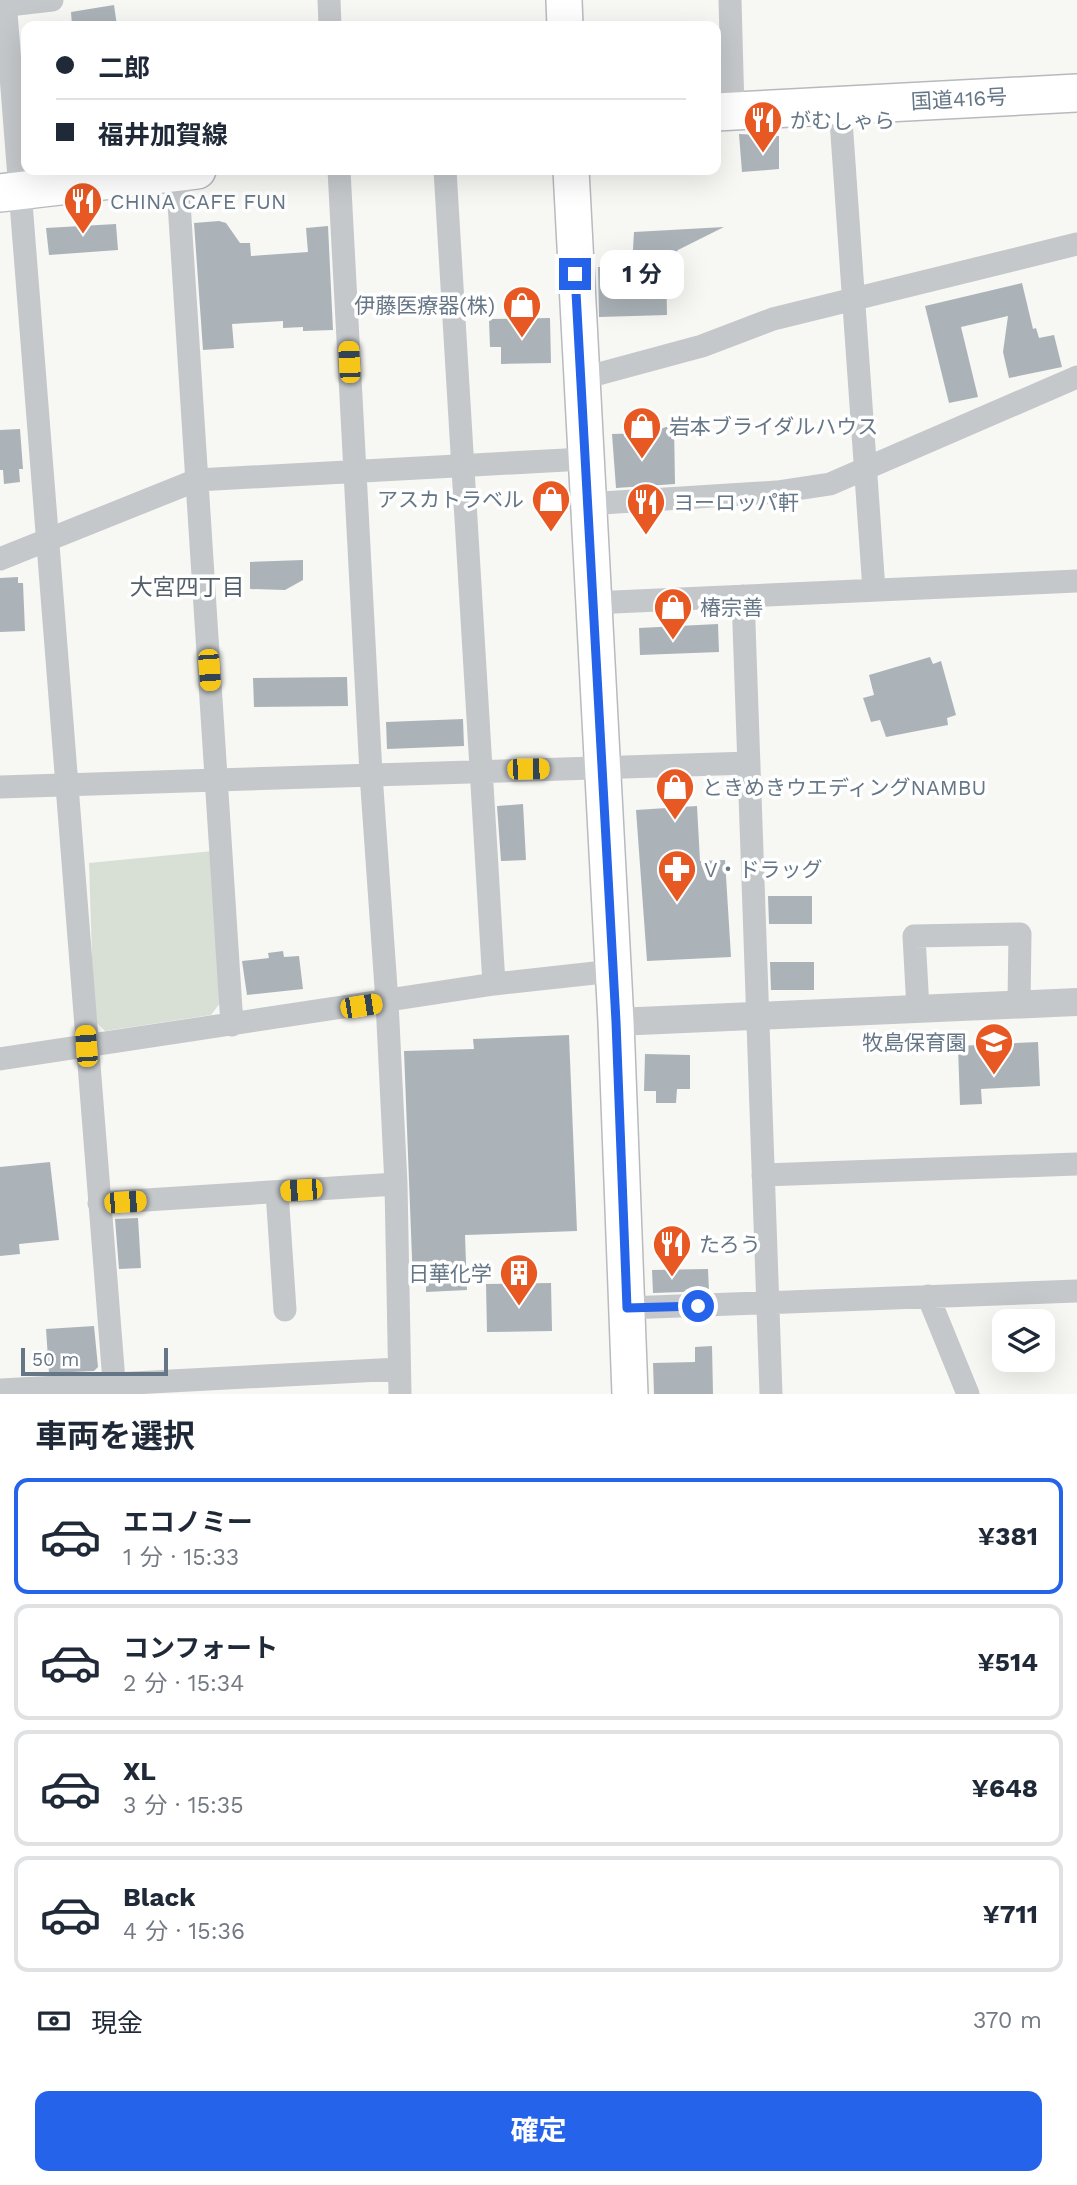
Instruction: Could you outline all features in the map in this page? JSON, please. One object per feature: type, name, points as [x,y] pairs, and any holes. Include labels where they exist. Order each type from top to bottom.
[{"type":"highway","name":"国道416号","points":[[724,111],[1077,93]]},
{"type":"highway","points":[[10,192],[153,175]]},
{"type":"main road","points":[[564,0],[565,21]]},
{"type":"main road","points":[[571,175],[586,504],[616,1022],[630,1394]]},
{"type":"street","points":[[52,0],[4,4],[10,192],[47,540],[115,1388]]},
{"type":"street","points":[[329,0],[330,21]]},
{"type":"street","points":[[724,111],[730,0]]},
{"type":"street","points":[[840,106],[874,590]]},
{"type":"street","points":[[187,175],[197,480],[232,1025]]},
{"type":"street","points":[[339,175],[371,774],[387,1002],[396,1184],[400,1394]]},
{"type":"street","points":[[445,175],[479,770],[494,984]]},
{"type":"street","points":[[580,379],[702,346],[774,319],[1077,244]]},
{"type":"street","points":[[586,504],[777,492],[830,484],[1077,377]]},
{"type":"street","points":[[0,559],[197,480],[584,459]]},
{"type":"street","points":[[592,603],[1077,582]]},
{"type":"street","points":[[744,596],[771,1394]]},
{"type":"street","points":[[0,787],[749,763]]},
{"type":"street","points":[[918,1009],[914,936],[1020,934],[1019,1004]]},
{"type":"street","points":[[0,1059],[494,984],[613,971]]},
{"type":"street","points":[[616,1022],[1077,1002]]},
{"type":"street","points":[[763,1175],[1077,1164]]},
{"type":"street","points":[[99,1203],[396,1184]]},
{"type":"street","points":[[277,1192],[285,1310]]},
{"type":"street","points":[[627,1308],[1077,1291]]},
{"type":"street","points":[[928,1296],[968,1394]]},
{"type":"street","points":[[0,1390],[115,1388],[399,1369]]},
{"type":"shaded area","points":[[213,851],[223,999],[211,1015],[105,1031],[94,1020],[89,863]]},
{"type":"building","points":[[114,5],[116,21],[72,21],[71,12]]},
{"type":"building","points":[[739,134],[779,136],[779,169],[742,172]]},
{"type":"building","points":[[194,223],[226,223],[240,243],[250,243],[251,256],[308,252],[306,228],[328,226],[333,330],[303,331],[303,327],[283,328],[283,321],[232,324],[234,348],[203,350]]},
{"type":"building","points":[[116,224],[118,250],[49,255],[46,228]]},
{"type":"building","points":[[724,227],[678,250],[666,262],[667,315],[599,317],[598,267],[632,267],[634,232]]},
{"type":"building","points":[[1022,283],[1033,329],[1036,328],[1039,338],[1054,335],[1062,367],[1009,378],[1003,352],[1008,316],[961,327],[978,397],[949,403],[925,306]]},
{"type":"building","points":[[550,318],[551,363],[501,364],[501,347],[490,347],[489,319]]},
{"type":"building","points":[[674,424],[675,484],[616,488],[612,434],[650,433]]},
{"type":"building","points":[[20,429],[23,469],[19,469],[20,482],[4,484],[3,470],[0,470],[0,430]]},
{"type":"building","points":[[303,560],[303,580],[285,590],[250,589],[250,562]]},
{"type":"building","points":[[18,577],[18,583],[23,583],[25,631],[0,632],[0,578]]},
{"type":"building","points":[[718,624],[719,652],[640,655],[639,628]]},
{"type":"building","points":[[930,657],[933,664],[941,661],[956,715],[947,718],[948,725],[886,737],[880,720],[871,722],[863,698],[874,695],[869,675]]},
{"type":"building","points":[[347,677],[348,706],[254,707],[253,678]]},
{"type":"building","points":[[463,719],[464,746],[387,749],[386,722]]},
{"type":"building","points":[[523,804],[526,860],[501,861],[497,806]]},
{"type":"building","points":[[697,806],[700,861],[725,860],[731,957],[647,961],[636,810]]},
{"type":"building","points":[[768,896],[812,896],[812,924],[769,924]]},
{"type":"building","points":[[283,951],[284,957],[299,956],[303,989],[247,995],[242,961],[269,958],[268,953]]},
{"type":"building","points":[[770,962],[814,962],[814,990],[771,990]]},
{"type":"building","points":[[569,1035],[577,1231],[465,1235],[467,1290],[426,1292],[426,1284],[413,1284],[404,1051],[474,1049],[473,1039]]},
{"type":"building","points":[[1038,1042],[1040,1086],[981,1089],[982,1104],[960,1105],[958,1046]]},
{"type":"building","points":[[645,1054],[690,1055],[690,1089],[677,1089],[676,1103],[656,1103],[656,1091],[644,1091]]},
{"type":"building","points":[[50,1162],[59,1240],[19,1244],[20,1254],[0,1256],[0,1167]]},
{"type":"building","points":[[138,1218],[141,1268],[119,1269],[115,1219]]},
{"type":"building","points":[[708,1269],[709,1291],[653,1293],[652,1270]]},
{"type":"building","name":"日華化学","points":[[551,1283],[552,1331],[487,1332],[486,1284]]},
{"type":"building","points":[[94,1326],[98,1367],[94,1371],[49,1373],[46,1329]]},
{"type":"building","points":[[712,1346],[713,1394],[654,1394],[653,1363],[695,1362],[695,1347]]},
{"type":"place","name":"がむしゃら","points":[[763,154]]},
{"type":"place","name":"CHINA CAFE FUN","points":[[83,235]]},
{"type":"place","name":"伊藤医療器(株)","points":[[522,339]]},
{"type":"place","name":"岩本ブライダルハウス","points":[[642,460]]},
{"type":"place","name":"アスカトラベル","points":[[551,533]]},
{"type":"place","name":"ヨーロッパ軒","points":[[646,536]]},
{"type":"place","name":"椿宗善","points":[[673,641]]},
{"type":"place","name":"ときめきウエディングNAMBU","points":[[675,821]]},
{"type":"place","name":"V・ドラッグ","points":[[677,903]]},
{"type":"place","name":"牧島保育園","points":[[994,1076]]},
{"type":"place","name":"たろう","points":[[672,1278]]},
{"type":"place","name":"日華化学","points":[[519,1307]]},
{"type":"district","name":"大宮四丁目","points":[[187,587]]},
{"type":"route","points":[[575,274],[616,1022],[627,1308],[698,1306]]}]
